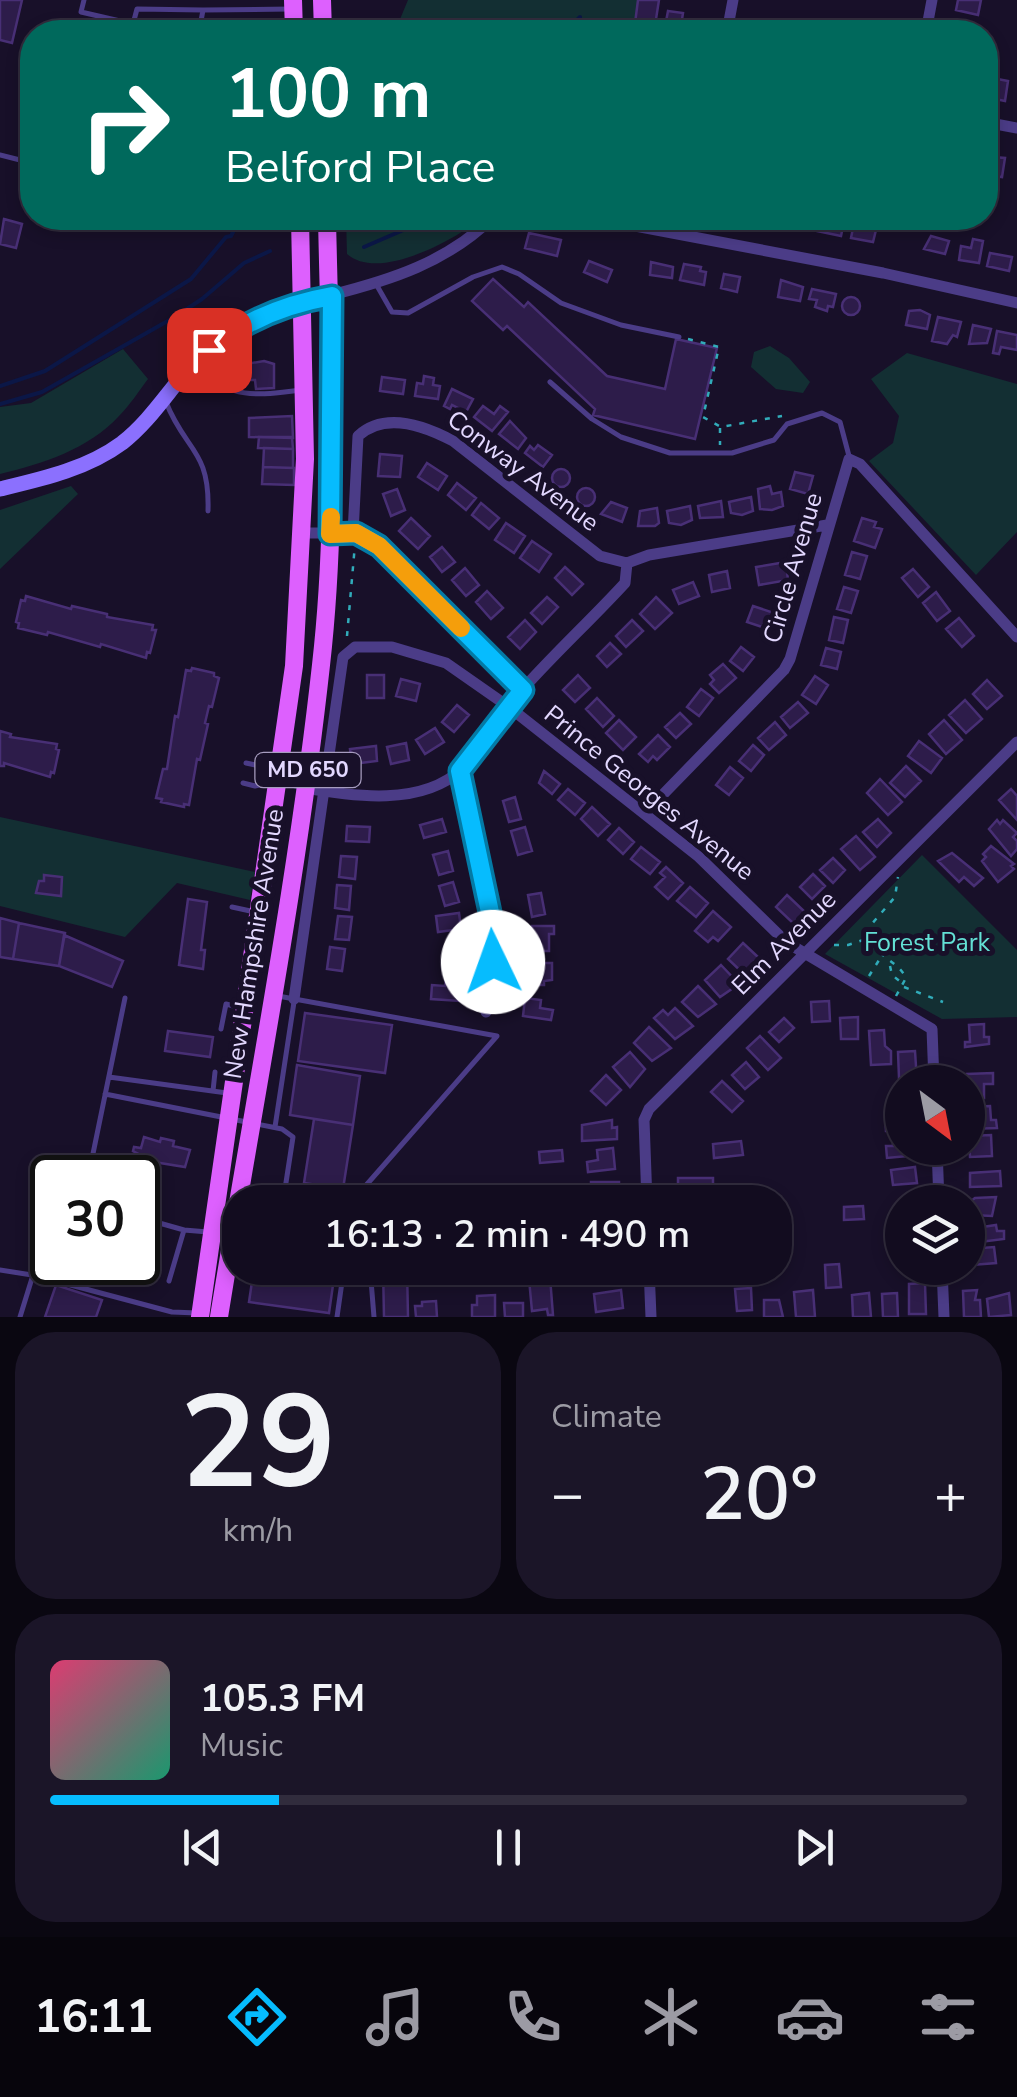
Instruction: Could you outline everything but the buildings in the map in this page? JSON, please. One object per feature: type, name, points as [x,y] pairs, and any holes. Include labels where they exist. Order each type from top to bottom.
[{"type":"main road","name":"New Hampshire Avenue","points":[[207,1316],[211,1232],[228,1118],[222,1092],[244,1008],[294,666],[302,533],[300,230]]},
{"type":"main road","name":"New Hampshire Avenue","points":[[207,1316],[250,1122],[315,790],[330,534],[332,296],[328,230]]},
{"type":"street","points":[[0,489],[56,474],[105,454],[137,430],[192,365],[247,322],[303,300],[394,279],[457,248],[478,230]]},
{"type":"street","points":[[656,230],[1017,303]]},
{"type":"street","name":"Conway Avenue","points":[[354,533],[358,436],[366,428],[403,423],[428,428],[452,441],[600,556],[628,563]]},
{"type":"street","points":[[849,459],[860,464],[1017,637]]},
{"type":"street","name":"Circle Avenue","points":[[645,813],[784,670],[849,459]]},
{"type":"street","points":[[343,657],[315,790],[400,795],[460,771],[523,690],[626,583],[628,563],[648,555],[827,525]]},
{"type":"street","points":[[302,533],[354,533]]},
{"type":"street","name":"Prince Georges Avenue","points":[[354,533],[379,546],[523,690]]},
{"type":"street","name":"Prince Georges Avenue","points":[[343,657],[356,646],[392,647],[446,663],[509,707],[699,857],[786,942],[932,1029],[933,1065]]},
{"type":"street","name":"Elm Avenue","points":[[646,1185],[644,1120],[649,1109],[1017,742]]},
{"type":"street","points":[[460,771],[491,917],[493,962],[486,1012]]},
{"type":"street","name":"New Hampshire Avenue","points":[[294,999],[315,790]]},
{"type":"street","points":[[650,1285],[651,1317]]},
{"type":"street","points":[[943,1285],[944,1317]]},
{"type":"lane","points":[[84,0],[81,12],[115,20]]},
{"type":"lane","points":[[133,20],[137,9],[294,5]]},
{"type":"lane","points":[[201,20],[203,10]]},
{"type":"lane","points":[[0,165],[1,156]]},
{"type":"lane","points":[[376,284],[392,312],[408,314],[473,277],[502,268],[519,274],[560,302],[621,325],[679,337]]},
{"type":"lane","points":[[192,365],[216,386],[243,395],[304,390]]},
{"type":"lane","points":[[550,382],[592,419],[620,437],[670,453],[732,453],[774,440],[787,424],[822,413],[834,417],[843,427],[849,459]]},
{"type":"lane","points":[[165,400],[172,419],[205,467],[208,511]]},
{"type":"lane","points":[[246,763],[265,766],[277,780]]},
{"type":"lane","points":[[242,783],[255,786],[277,780],[315,790]]},
{"type":"lane","points":[[232,907],[258,913]]},
{"type":"lane","points":[[275,996],[497,1036],[368,1185]]},
{"type":"lane","points":[[93,1155],[125,998]]},
{"type":"lane","points":[[275,1128],[294,999]]},
{"type":"lane","points":[[221,1030],[226,1004],[244,1008]]},
{"type":"lane","points":[[215,1072],[222,1092]]},
{"type":"lane","points":[[109,1078],[254,1096]]},
{"type":"lane","points":[[106,1094],[275,1128],[292,1137],[286,1185]]},
{"type":"lane","points":[[160,1223],[211,1232]]},
{"type":"lane","points":[[169,1280],[184,1230]]},
{"type":"lane","points":[[0,1270],[30,1275]]},
{"type":"lane","points":[[20,1317],[30,1285]]},
{"type":"lane","points":[[68,1285],[172,1312],[207,1316]]},
{"type":"lane","points":[[337,1317],[342,1285]]},
{"type":"lane","points":[[371,1285],[374,1317]]},
{"type":"path","points":[[679,337],[719,348],[702,416],[721,428],[796,411]]},
{"type":"path","points":[[720,452],[721,428]]},
{"type":"path","points":[[343,657],[354,533]]},
{"type":"path","points":[[890,869],[900,881],[898,890],[870,926],[870,937],[881,956],[903,971],[903,985],[890,1005]]},
{"type":"path","points":[[824,935],[834,946],[848,946],[870,937]]},
{"type":"path","points":[[860,987],[881,956]]},
{"type":"path","points":[[890,964],[892,974],[903,985],[943,1002]]},
{"type":"green space","points":[[408,0],[642,0],[635,20],[400,20]]},
{"type":"green space","points":[[346,230],[464,230],[396,261],[361,261],[347,254]]},
{"type":"green space","points":[[770,346],[789,358],[810,382],[803,393],[776,389],[751,367],[754,352]]},
{"type":"green space","points":[[123,349],[148,379],[119,416],[79,446],[0,474],[0,407],[31,403]]},
{"type":"green space","points":[[907,353],[1017,384],[1017,532],[976,575],[869,461],[893,443],[899,416],[871,379]]},
{"type":"green space","points":[[71,486],[78,494],[0,569],[0,510]]},
{"type":"green space","points":[[0,817],[255,872],[250,900],[177,883],[125,937],[0,906]]},
{"type":"green space","name":"Forest Park","points":[[922,855],[1017,950],[1017,1017],[942,1019],[825,954]]},
{"type":"waterway","points":[[577,20],[580,17]]},
{"type":"waterway","points":[[0,386],[45,371],[191,279],[234,230]]},
{"type":"waterway","points":[[364,247],[403,230]]},
{"type":"waterway","points":[[0,404],[42,392],[173,318],[244,263],[270,251]]},
{"type":"slow traffic","points":[[331,517],[330,534],[356,533],[379,546],[461,628]]},
{"type":"route","points":[[209,350],[247,322],[303,300],[332,296],[330,534],[356,533],[379,546],[523,690],[460,771],[491,917],[493,962]]}]
